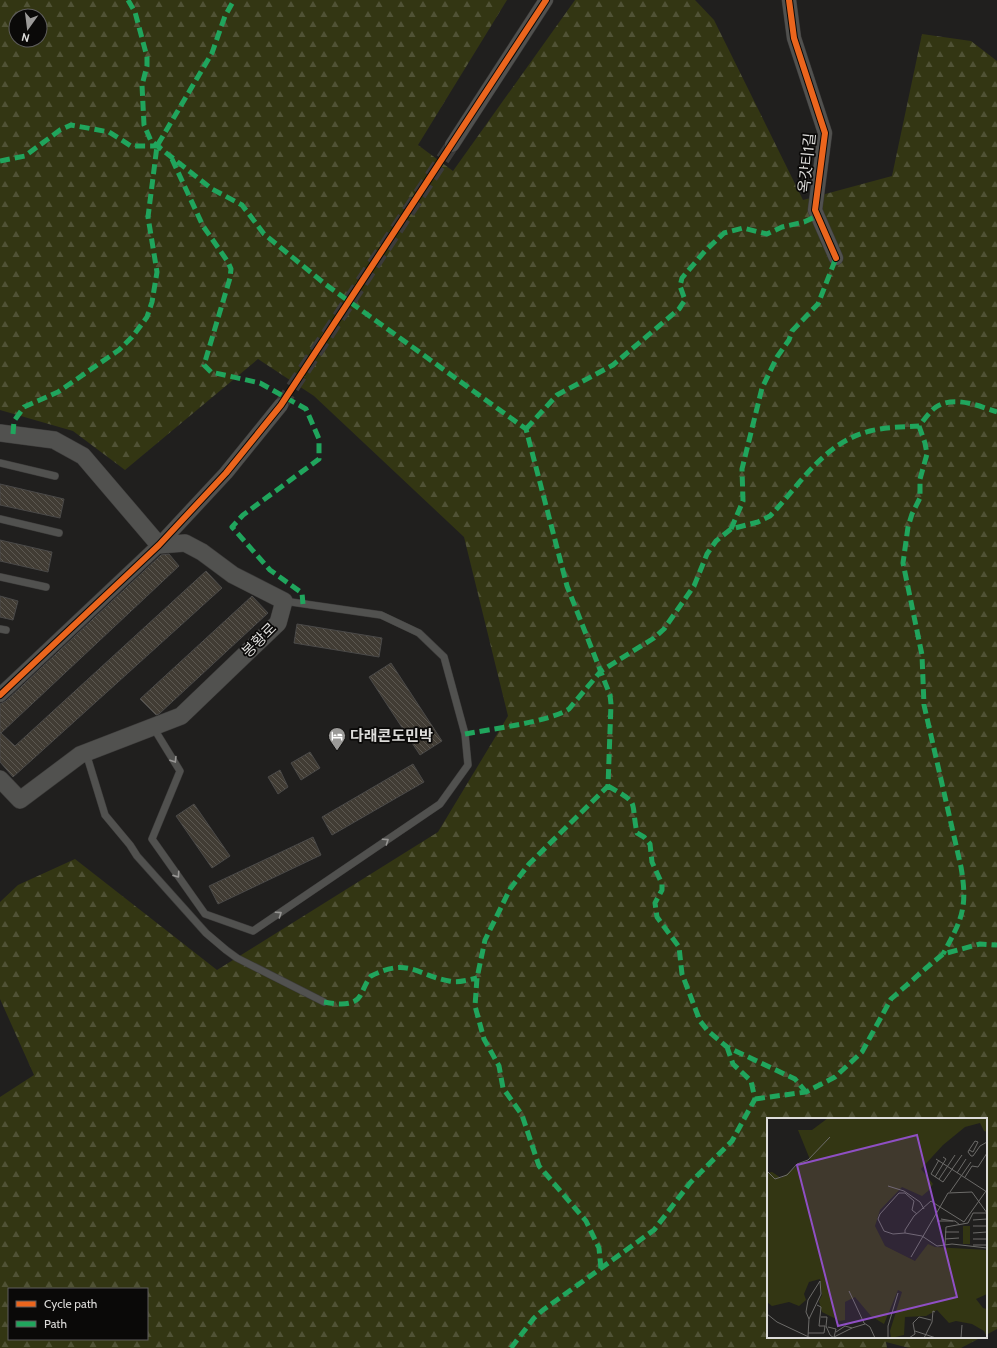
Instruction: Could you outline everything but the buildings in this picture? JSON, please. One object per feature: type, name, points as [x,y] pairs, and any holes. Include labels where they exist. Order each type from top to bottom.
[{"type":"street","points":[[452,146],[546,0]]},
{"type":"street","name":"옥갓티1길","points":[[789,0],[794,38],[825,133],[815,210],[836,258]]},
{"type":"street","points":[[0,695],[159,545],[226,473],[281,405]]},
{"type":"street","points":[[0,432],[54,440],[83,456],[159,545]]},
{"type":"street","points":[[159,545],[185,543],[202,552],[234,575],[284,601]]},
{"type":"street","name":"봉황로","points":[[0,779],[20,800],[86,753],[181,716],[278,623],[284,601]]},
{"type":"lane","points":[[0,463],[55,476]]},
{"type":"lane","points":[[0,519],[59,532]]},
{"type":"lane","points":[[0,577],[46,587]]},
{"type":"lane","points":[[153,727],[180,770],[152,839],[206,914],[253,932],[440,804],[468,765],[465,734],[444,657],[420,633],[381,615],[284,601]]},
{"type":"lane","points":[[86,753],[105,815],[130,845],[137,856],[206,933],[237,958],[324,1002]]},
{"type":"green space","points":[[0,0],[507,0],[418,145],[453,171],[575,0],[695,0],[714,20],[803,200],[892,176],[922,34],[971,41],[997,61],[997,1329],[987,1334],[987,1118],[767,1118],[767,1338],[980,1338],[961,1348],[909,1348],[886,1342],[887,1348],[0,1348],[0,1097],[34,1075],[0,999],[0,902],[18,885],[75,859],[217,970],[438,832],[508,716],[464,537],[314,396],[258,359],[125,470],[73,431],[0,410]]},
{"type":"tunnel","points":[[281,405],[452,145]]},
{"type":"marked path","points":[[128,0],[135,12],[147,57],[147,66],[142,85],[144,125],[151,141],[212,189],[242,205],[264,234],[325,284],[526,429],[567,586],[610,695],[608,786],[529,864],[510,889],[485,940],[477,978],[475,1006],[484,1039],[499,1066],[503,1088],[522,1115],[539,1166],[586,1221],[599,1248],[601,1269]]},
{"type":"marked path","points":[[13,434],[14,421],[24,407],[58,392],[119,350],[132,337],[147,317],[152,302],[157,272],[148,217],[157,146],[212,53],[225,16],[234,0]]},
{"type":"marked path","points":[[0,161],[25,156],[60,130],[71,125],[109,132],[131,146],[157,146]]},
{"type":"marked path","points":[[172,159],[203,226],[228,262],[231,269],[230,278],[204,365],[211,372],[260,383],[306,409],[319,439],[319,459],[243,515],[232,527],[270,570],[302,593],[303,604]]},
{"type":"marked path","points":[[526,429],[557,395],[613,365],[679,309],[685,300],[680,286],[682,278],[705,251],[724,233],[743,228],[767,234],[782,227],[804,222],[817,216]]},
{"type":"marked path","points":[[731,529],[743,501],[742,469],[762,388],[777,357],[789,340],[792,331],[818,304],[836,258]]},
{"type":"marked path","points":[[465,734],[548,718],[569,709],[601,671],[654,638],[664,629],[694,586],[707,554],[716,541],[731,529],[758,522],[770,516],[814,466],[839,445],[853,437],[870,431],[919,426],[936,407],[951,402],[966,403],[997,412]]},
{"type":"marked path","points":[[919,426],[927,454],[920,479],[920,498],[912,514],[908,527],[903,563],[922,655],[924,705],[961,867],[964,893],[962,913],[959,922],[943,954]]},
{"type":"marked path","points":[[608,786],[630,800],[633,808],[637,833],[644,837],[650,844],[652,862],[662,884],[662,890],[655,903],[657,917],[679,947],[682,974],[700,1021],[708,1031],[727,1047],[795,1079],[806,1092]]},
{"type":"marked path","points":[[755,1099],[806,1092],[835,1077],[862,1052],[891,999],[943,954],[980,944],[997,945]]},
{"type":"marked path","points":[[324,1002],[344,1004],[353,1002],[360,996],[371,976],[395,968],[412,969],[452,982],[477,978]]},
{"type":"marked path","points":[[511,1348],[534,1318],[543,1310],[654,1230],[690,1183],[732,1141],[755,1099],[751,1081],[733,1064],[727,1047]]},
{"type":"cycle path","points":[[0,695],[159,545],[226,473],[281,405],[546,0]]},
{"type":"cycle path","points":[[789,0],[794,38],[825,133],[815,210],[836,258]]},
{"type":"place","name":"다래콘도민박","points":[[337,751]]}]
